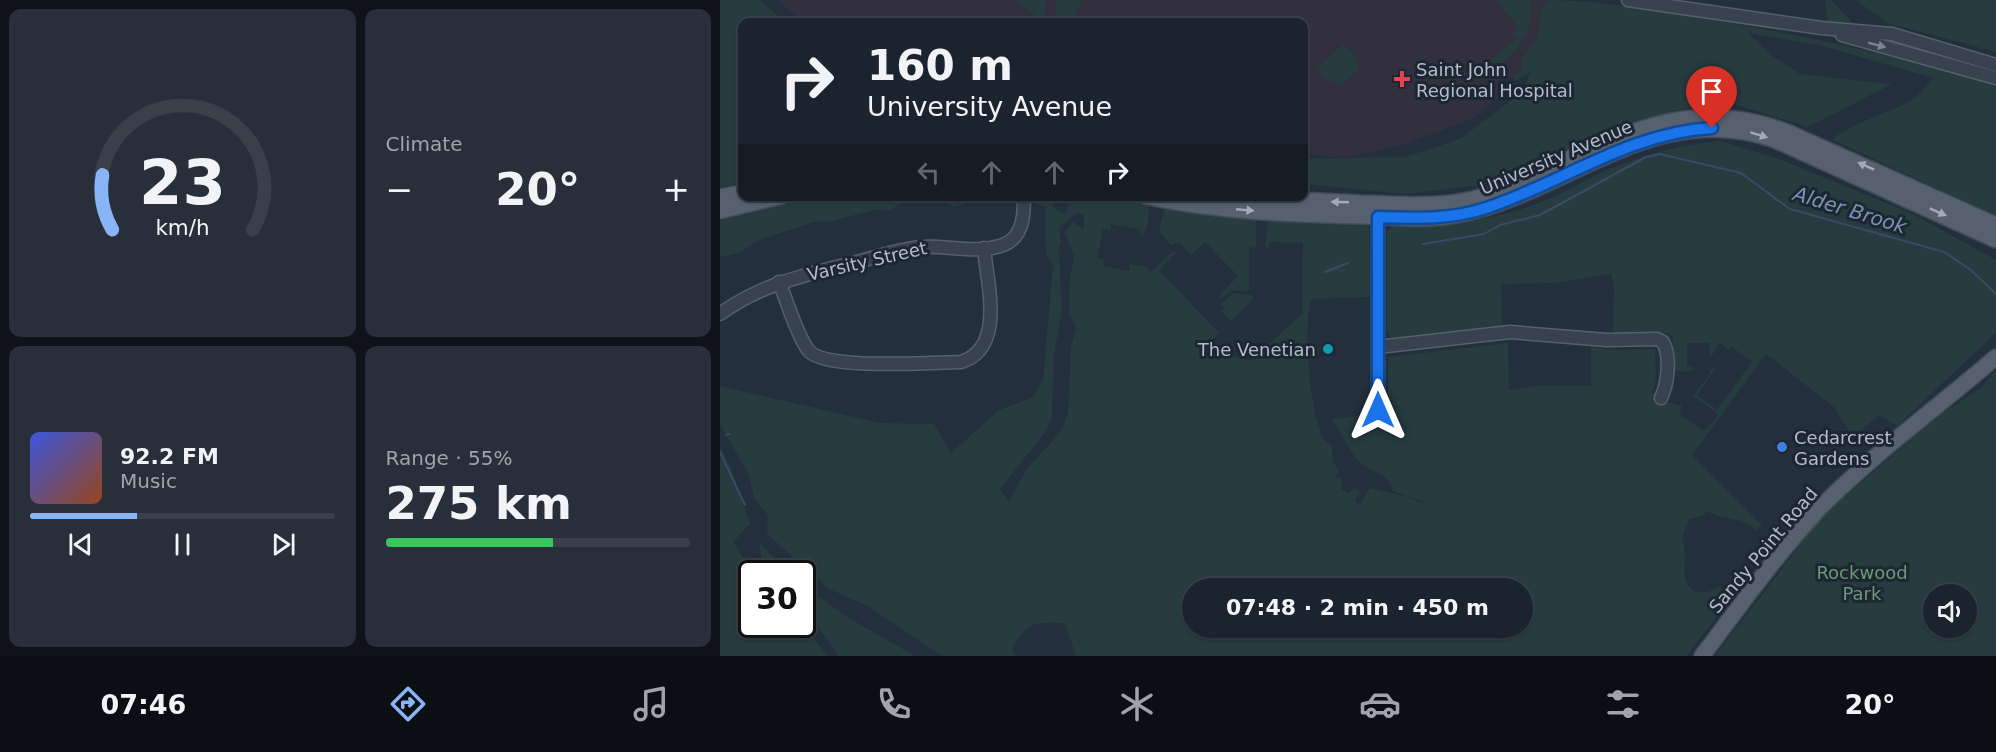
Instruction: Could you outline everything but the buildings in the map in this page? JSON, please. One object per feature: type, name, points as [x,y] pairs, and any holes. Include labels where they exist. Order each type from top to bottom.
[{"type":"main road","name":"University Avenue","points":[[1182,201],[1263,212],[1378,210],[1473,199],[1648,125],[1681,118],[1715,116],[1752,120],[1787,132],[1996,225]]},
{"type":"main road","name":"University Avenue","points":[[1291,201],[1441,218],[1471,212],[1501,202],[1647,139],[1677,131],[1712,128],[1747,131],[1776,141],[1996,240]]},
{"type":"main road","points":[[720,198],[738,194]]},
{"type":"main road","points":[[720,211],[761,201]]},
{"type":"main road","name":"Sandy Point Road","points":[[1702,656],[1753,587],[1827,501],[1996,357]]},
{"type":"street","points":[[1628,0],[1821,28],[1892,34],[1996,65]]},
{"type":"street","points":[[1821,28],[1996,78]]},
{"type":"street","name":"Varsity Street","points":[[720,314],[738,301],[779,282],[907,249],[932,246],[984,248],[1004,245],[1017,235],[1024,213],[1024,201]]},
{"type":"street","points":[[1378,210],[1378,410]]},
{"type":"street","points":[[779,282],[806,344],[810,351],[820,358],[853,363],[961,362],[976,356],[990,335],[984,248]]},
{"type":"street","points":[[1378,347],[1520,332],[1607,340],[1657,339],[1663,342],[1666,350],[1666,384],[1661,398]]},
{"type":"shaded area","name":"Saint John Regional Hospital","points":[[778,0],[1548,0],[1541,11],[1537,38],[1520,61],[1522,70],[1512,80],[1506,74],[1499,80],[1508,90],[1472,119],[1405,144],[1344,158],[1308,154],[1308,18],[798,18]]},
{"type":"green space","points":[[720,0],[760,0],[780,18],[738,18],[738,184],[720,187]]},
{"type":"green space","points":[[1011,0],[1045,0],[1045,18],[1033,18],[1034,13]]},
{"type":"green space","points":[[1055,0],[1083,0],[1076,12],[1077,18],[1057,18]]},
{"type":"green space","points":[[1496,0],[1529,0],[1531,12],[1527,32],[1522,41],[1491,72],[1485,65],[1517,38],[1512,33],[1519,28]]},
{"type":"green space","points":[[1548,0],[1585,2],[1735,24],[1848,46],[1996,85],[1996,216],[1833,140],[1855,126],[1909,102],[1933,78],[1819,45],[1748,33],[1771,55],[1800,74],[1892,84],[1808,127],[1734,104],[1687,108],[1648,118],[1491,184],[1405,194],[1308,184],[1308,159],[1405,157],[1460,139],[1522,92],[1531,71],[1516,81],[1513,78],[1522,70],[1520,61],[1537,38],[1542,7]]},
{"type":"green space","points":[[1825,0],[1831,0],[1855,25],[1828,22]]},
{"type":"green space","points":[[1856,0],[1996,0],[1996,52],[1887,23]]},
{"type":"green space","points":[[1344,44],[1357,60],[1358,69],[1341,85],[1324,78],[1316,69]]},
{"type":"green space","points":[[1720,141],[1779,159],[1913,214],[1996,260],[1996,333],[1897,426],[1879,415],[1853,437],[1834,407],[1766,354],[1692,455],[1762,525],[1756,530],[1742,521],[1718,516],[1708,511],[1702,516],[1689,519],[1683,537],[1684,570],[1688,584],[1697,592],[1710,591],[1719,587],[1730,592],[1731,598],[1687,656],[1076,656],[1065,623],[1039,623],[1027,628],[1017,640],[1012,649],[1016,656],[942,656],[866,605],[829,589],[816,577],[816,560],[796,560],[767,534],[768,515],[754,498],[749,475],[720,424],[720,386],[880,423],[934,424],[951,453],[999,410],[1032,398],[1043,380],[1053,265],[1046,254],[1045,206],[1034,204],[1034,201],[1054,201],[1053,208],[1066,214],[1068,201],[1131,201],[1148,204],[1149,216],[1146,230],[1142,236],[1139,229],[1111,224],[1110,230],[1103,229],[1097,258],[1104,260],[1103,266],[1129,271],[1130,264],[1146,267],[1151,272],[1173,251],[1176,253],[1159,270],[1219,333],[1213,339],[1235,356],[1250,361],[1302,314],[1303,243],[1270,242],[1269,248],[1265,248],[1268,219],[1369,225],[1370,297],[1312,299],[1308,327],[1309,371],[1315,414],[1325,440],[1332,446],[1333,461],[1339,472],[1335,476],[1342,479],[1341,489],[1347,493],[1356,488],[1361,492],[1355,500],[1357,504],[1361,503],[1370,488],[1426,503],[1393,491],[1390,482],[1380,473],[1370,470],[1356,459],[1332,419],[1388,412],[1388,357],[1508,343],[1509,390],[1535,386],[1591,386],[1591,347],[1613,350],[1655,349],[1656,380],[1652,393],[1666,402],[1682,406],[1679,414],[1704,431],[1715,420],[1717,413],[1693,396],[1710,374],[1710,370],[1716,368],[1697,395],[1717,410],[1752,362],[1732,347],[1729,350],[1720,343],[1710,358],[1709,343],[1687,343],[1687,366],[1694,368],[1689,372],[1673,370],[1673,339],[1669,333],[1613,333],[1614,288],[1611,274],[1555,283],[1501,284],[1502,327],[1393,339],[1387,333],[1387,231],[1393,225],[1429,225],[1499,215],[1544,201],[1599,173],[1663,151]],"holes":[[[1077,213],[1084,215],[1082,229],[1073,222],[1065,232],[1074,257],[1070,277],[1069,313],[1076,328],[1071,347],[1068,412],[1062,430],[1027,469],[1009,501],[1000,489],[1047,430],[1052,417],[1054,353],[1062,312],[1059,227]]]},
{"type":"green space","points":[[797,201],[912,201],[888,211],[878,209],[828,222],[817,221],[759,240],[739,253],[720,257],[720,221]]},
{"type":"green space","points":[[941,201],[969,201],[952,207]]},
{"type":"green space","points":[[1165,207],[1256,218],[1256,247],[1249,248],[1249,289],[1246,292],[1233,290],[1221,298],[1219,296],[1238,276],[1205,242],[1191,255],[1179,242],[1171,245],[1159,231]]},
{"type":"green space","points":[[1233,293],[1251,295],[1254,298],[1231,321],[1221,311],[1225,308],[1221,304]]},
{"type":"green space","name":"Rockwood Park","points":[[1996,370],[1996,656],[1715,656],[1822,516],[1942,413],[1980,389]]},
{"type":"green space","points":[[720,446],[733,474],[750,524],[733,542],[745,560],[738,560],[738,638],[813,638],[828,656],[720,656]]},
{"type":"green space","points":[[759,542],[776,560],[762,560]]},
{"type":"green space","points":[[816,594],[847,617],[915,656],[839,656],[816,624]]},
{"type":"waterway","name":"Alder Brook","points":[[1423,244],[1484,234],[1500,225],[1540,215],[1646,157],[1660,154],[1741,173],[1790,209],[1944,252],[1971,270],[1996,294]]},
{"type":"waterway","name":"Alder Brook","points":[[1325,272],[1348,263]]},
{"type":"waterway","points":[[720,452],[745,505]]},
{"type":"place","name":"Saint John Regional Hospital","points":[[1402,79]]},
{"type":"place","name":"The Venetian","points":[[1328,349]]},
{"type":"place","name":"Cedarcrest Gardens","points":[[1782,447]]},
{"type":"route","points":[[1378,410],[1378,217],[1441,218],[1471,212],[1501,202],[1647,139],[1677,131],[1712,128]]}]
